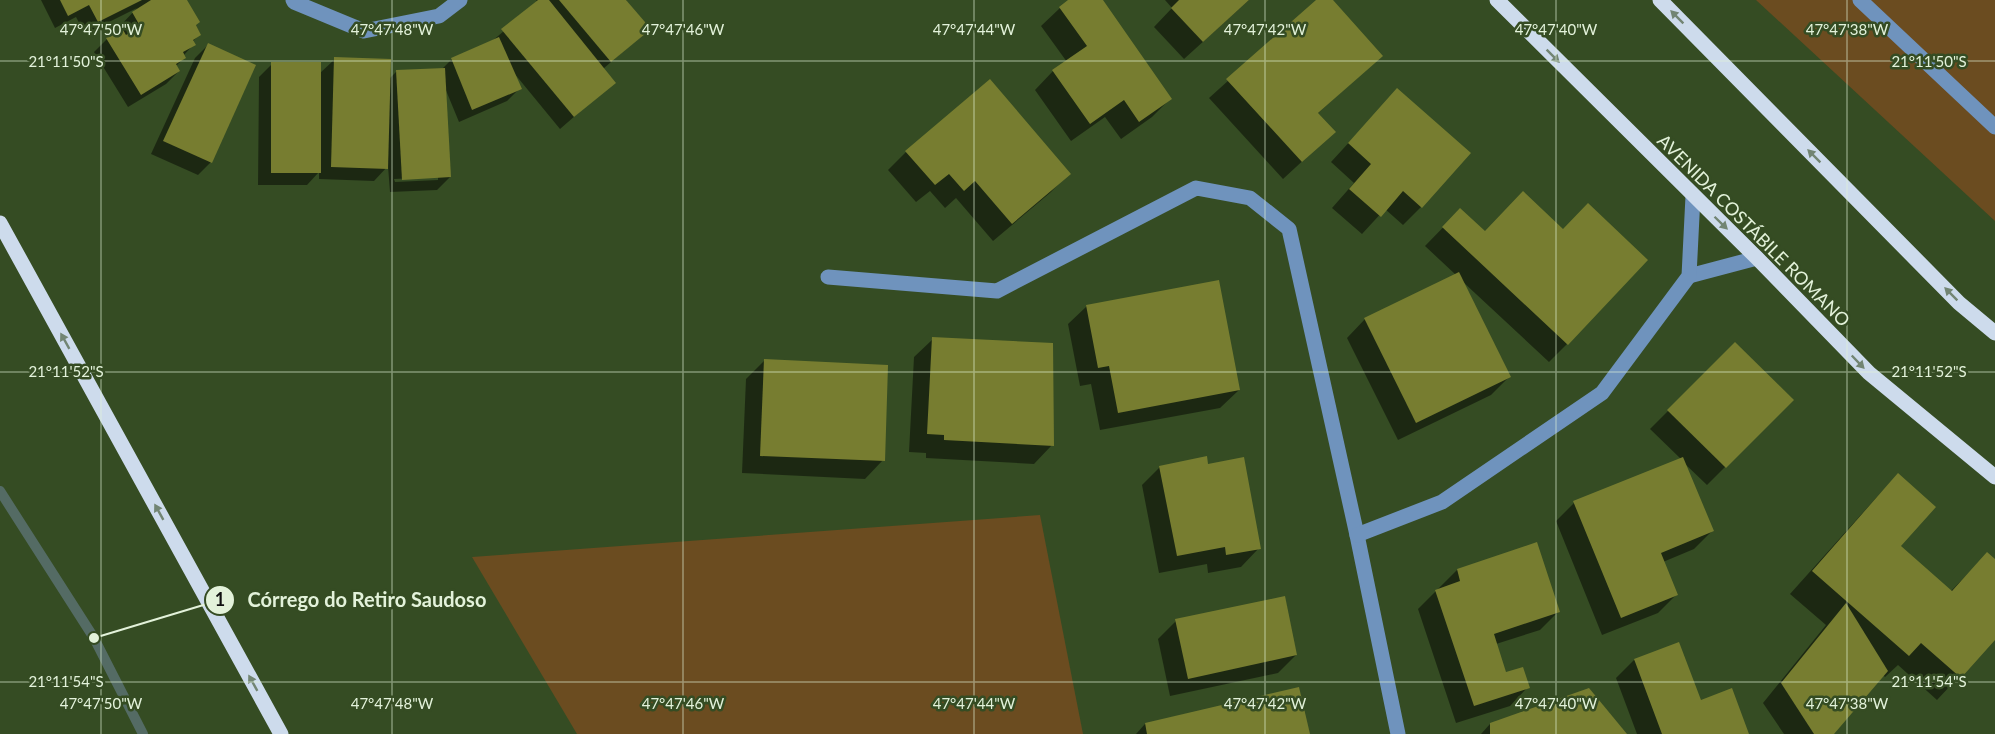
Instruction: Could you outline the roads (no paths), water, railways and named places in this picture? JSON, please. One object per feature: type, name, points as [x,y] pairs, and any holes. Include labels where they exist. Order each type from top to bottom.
[{"type":"main road","name":"AVENIDA COSTÁBILE ROMANO","points":[[1497,0],[1757,258],[1869,374],[1995,477]]},
{"type":"main road","points":[[1660,0],[1959,303],[1995,333]]},
{"type":"main road","points":[[0,223],[281,734]]},
{"type":"street","points":[[293,0],[364,31],[439,16],[460,0]]},
{"type":"street","points":[[1860,0],[1995,127]]},
{"type":"street","points":[[828,277],[997,291],[1196,188],[1250,198],[1288,229],[1357,535],[1398,734]]},
{"type":"street","points":[[1357,535],[1442,502],[1602,393],[1689,276],[1693,196]]},
{"type":"street","points":[[1689,276],[1757,258]]},
{"type":"waterway","points":[[0,491],[94,638],[143,734]]},
{"type":"place","name":"Córrego do Retiro Saudoso","points":[[94,638]]}]
